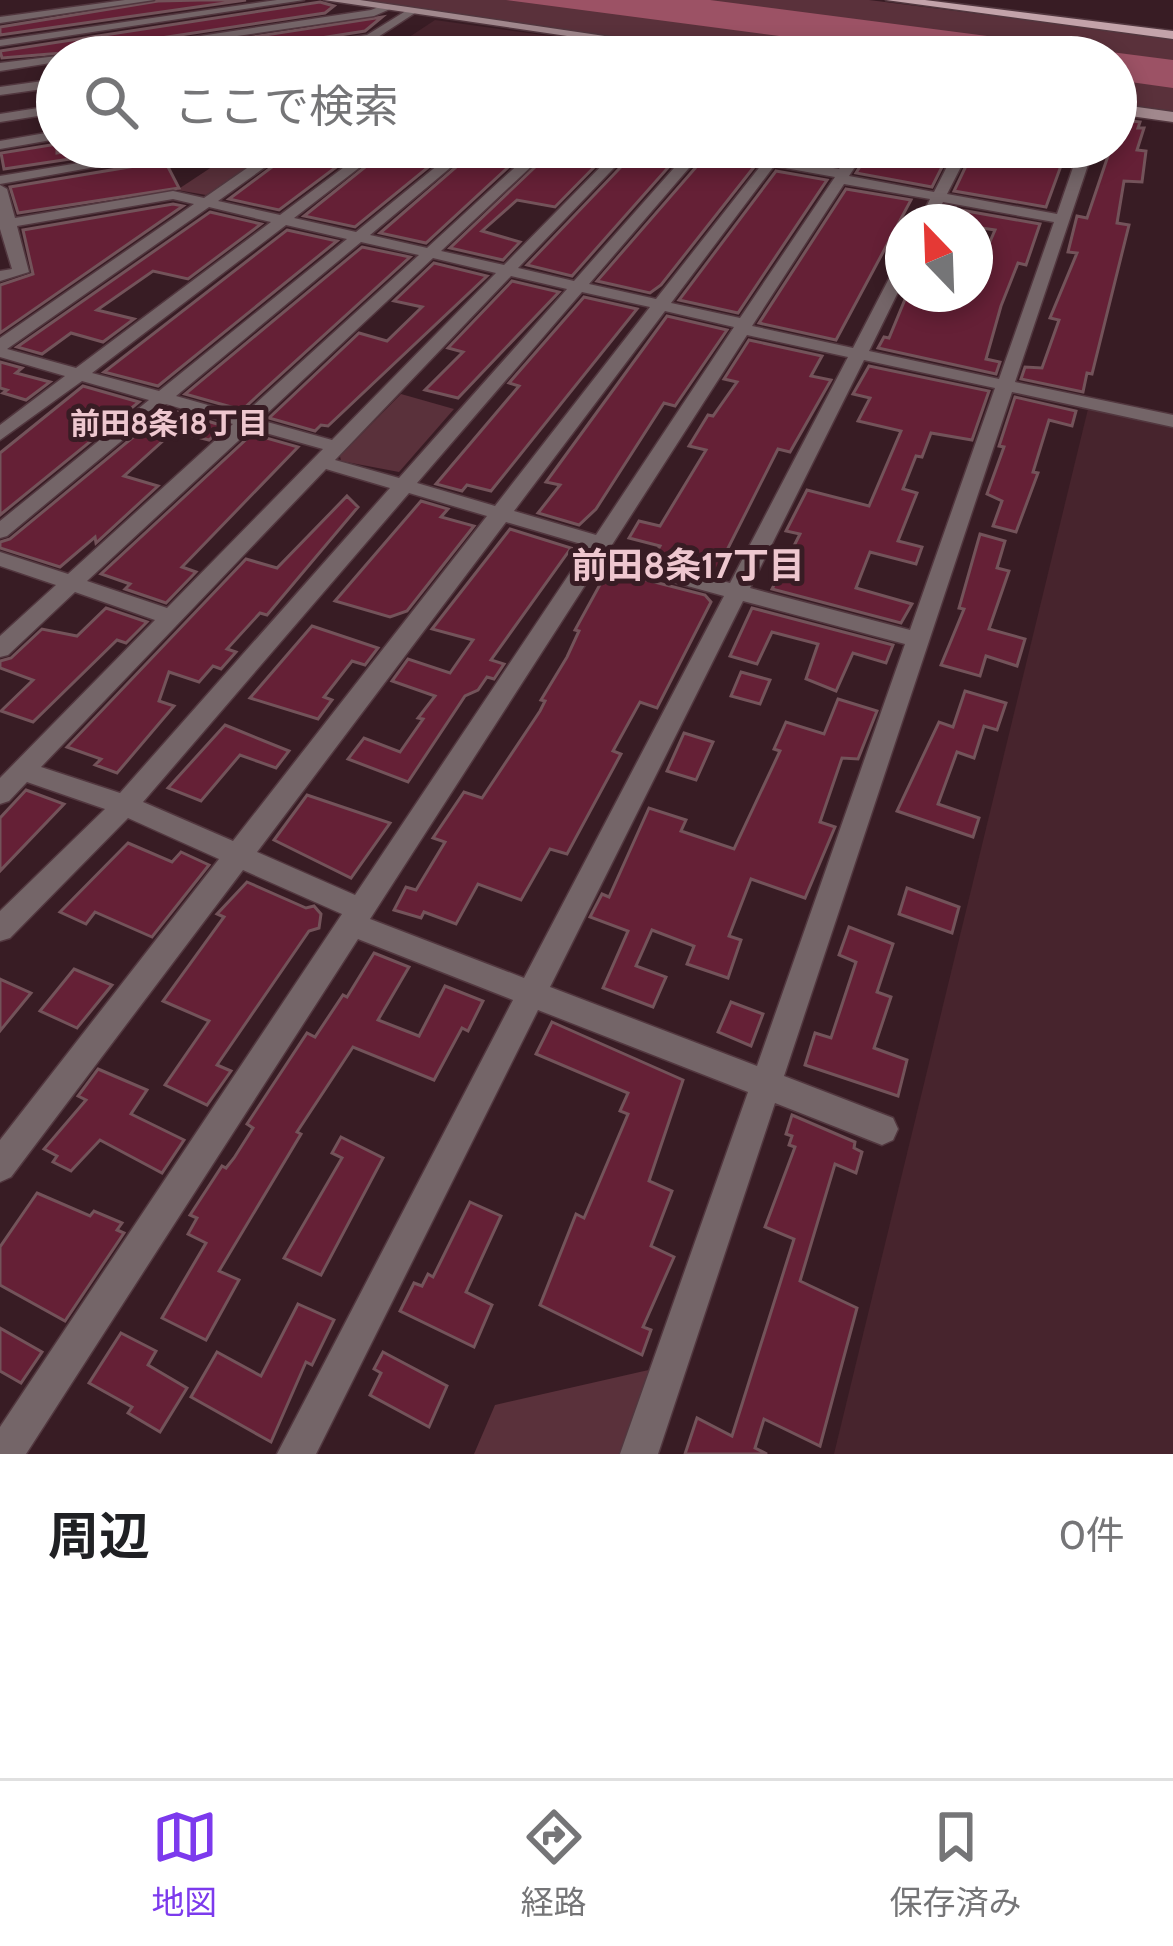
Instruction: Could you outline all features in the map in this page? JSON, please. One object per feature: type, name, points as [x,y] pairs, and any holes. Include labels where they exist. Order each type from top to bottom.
[{"type":"main road","points":[[893,0],[1173,32]]},
{"type":"main road","points":[[938,0],[1173,32]]},
{"type":"street","points":[[0,18],[149,0]]},
{"type":"street","points":[[51,36],[298,0]]},
{"type":"street","points":[[331,0],[587,36]]},
{"type":"street","points":[[119,4],[137,36]]},
{"type":"street","points":[[233,36],[386,8]]},
{"type":"street","points":[[373,36],[413,11]]},
{"type":"street","points":[[0,43],[36,38]]},
{"type":"street","points":[[0,67],[36,62]]},
{"type":"street","points":[[0,91],[36,86]]},
{"type":"street","points":[[0,118],[36,112]]},
{"type":"street","points":[[1137,112],[1173,117]]},
{"type":"street","points":[[0,145],[36,139]]},
{"type":"street","points":[[0,276],[20,272],[4,225],[0,184],[84,168]]},
{"type":"street","points":[[1,345],[256,168]]},
{"type":"street","points":[[0,434],[351,168]]},
{"type":"street","points":[[0,531],[442,168]]},
{"type":"street","points":[[0,649],[522,168]]},
{"type":"street","points":[[0,794],[607,168]]},
{"type":"street","points":[[0,929],[124,805],[682,168]]},
{"type":"street","points":[[0,1166],[765,168]]},
{"type":"street","points":[[816,168],[1063,219]]},
{"type":"street","points":[[4,1454],[848,168]]},
{"type":"street","points":[[935,204],[953,168]]},
{"type":"street","points":[[640,1454],[1080,168]]},
{"type":"street","points":[[4,225],[173,195],[361,235],[858,355],[1173,421]]},
{"type":"street","points":[[296,1454],[885,302]]},
{"type":"street","points":[[1,345],[80,374],[247,421],[404,487],[737,591],[918,640]]},
{"type":"street","points":[[0,560],[171,617]]},
{"type":"street","points":[[22,771],[124,805],[239,854],[356,917],[532,992],[882,1129]]},
{"type":"shaded area","points":[[352,0],[869,0],[1173,38],[1173,114],[1137,109],[1137,36],[609,36]]},
{"type":"shaded area","points":[[506,0],[710,0],[988,36],[779,36]]},
{"type":"shaded area","points":[[435,20],[549,36],[411,36]]},
{"type":"shaded area","points":[[1137,55],[1173,60],[1173,88],[1137,83]]},
{"type":"shaded area","points":[[210,168],[247,168],[206,195],[177,190]]},
{"type":"shaded area","points":[[401,394],[454,409],[399,472],[341,461],[340,456]]},
{"type":"shaded area","points":[[1088,409],[1173,426],[1173,1454],[834,1454]]},
{"type":"shaded area","points":[[653,1369],[622,1454],[474,1454],[495,1405]]},
{"type":"building","points":[[246,0],[0,35],[0,27],[158,1]]},
{"type":"building","points":[[320,2],[334,6],[325,13],[174,36],[98,36]]},
{"type":"building","points":[[382,17],[365,31],[333,36],[259,36]]},
{"type":"building","points":[[36,45],[36,55],[2,58],[0,51]]},
{"type":"building","points":[[36,147],[36,164],[4,169],[1,153]]},
{"type":"building","points":[[1137,150],[1146,151],[1142,182],[1124,181],[1117,223],[1129,225],[1092,374],[1087,373],[1083,392],[1021,379],[1025,367],[1042,368],[1059,320],[1050,318],[1077,253],[1068,252],[1077,216],[1087,218],[1104,168],[1137,168]]},
{"type":"building","points":[[123,168],[169,168],[179,188],[18,213],[10,187]]},
{"type":"building","points":[[271,168],[335,168],[279,210],[229,199]]},
{"type":"building","points":[[364,168],[427,168],[355,227],[304,216]]},
{"type":"building","points":[[455,168],[507,168],[426,243],[380,233]]},
{"type":"building","points":[[534,168],[593,168],[555,207],[517,200],[482,231],[520,242],[503,260],[450,248]]},
{"type":"building","points":[[620,168],[668,168],[572,276],[527,265]]},
{"type":"building","points":[[695,168],[753,168],[650,293],[597,281]]},
{"type":"building","points":[[859,168],[942,168],[932,187],[856,173]]},
{"type":"building","points":[[965,168],[1060,168],[1046,207],[954,191]]},
{"type":"building","points":[[776,171],[827,180],[738,313],[679,300]]},
{"type":"building","points":[[846,189],[911,200],[909,204],[885,204],[885,249],[836,340],[759,323]]},
{"type":"building","points":[[183,206],[0,333],[0,285],[33,274],[23,230]]},
{"type":"building","points":[[210,212],[261,224],[188,279],[153,271],[97,310],[134,319],[103,342],[71,333],[42,354],[17,347]]},
{"type":"building","points":[[993,216],[1040,224],[1026,265],[1018,263],[1001,306],[986,359],[1000,362],[996,374],[878,348],[884,337],[889,338],[900,312],[993,312]]},
{"type":"building","points":[[287,230],[337,241],[158,386],[104,372]]},
{"type":"building","points":[[362,247],[410,257],[242,410],[185,394]]},
{"type":"building","points":[[434,263],[487,276],[328,426],[315,431],[269,418],[359,333],[387,341],[422,307],[394,301]]},
{"type":"building","points":[[512,281],[559,292],[458,398],[425,390],[463,352],[448,348]]},
{"type":"building","points":[[584,297],[637,309],[491,491],[467,485],[462,491],[436,484],[519,386],[509,383]]},
{"type":"building","points":[[667,316],[727,330],[675,406],[664,403],[596,509],[579,525],[538,513],[560,485],[546,482]]},
{"type":"building","points":[[749,340],[822,356],[811,376],[831,380],[790,452],[778,449],[715,574],[653,558],[660,546],[629,538],[639,521],[660,526],[706,450],[689,446],[737,382],[724,379]]},
{"type":"building","points":[[0,362],[22,368],[16,373],[50,382],[26,400],[3,393],[7,390],[0,388]]},
{"type":"building","points":[[869,366],[989,391],[972,440],[931,433],[922,457],[916,456],[903,489],[917,493],[898,541],[922,547],[916,564],[870,552],[856,588],[912,604],[901,623],[772,589],[800,534],[786,531],[807,490],[869,506],[901,431],[858,421],[870,398],[853,394]]},
{"type":"building","points":[[83,386],[139,402],[0,515],[0,453]]},
{"type":"building","points":[[1015,397],[1076,411],[1072,426],[1049,420],[1033,472],[1038,473],[1016,532],[993,526],[1002,501],[987,494]]},
{"type":"building","points":[[167,409],[224,426],[209,440],[174,431],[124,476],[158,486],[96,543],[95,537],[60,567],[0,548],[0,542],[10,539]]},
{"type":"building","points":[[252,434],[298,447],[182,567],[196,572],[166,603],[125,589],[130,584],[101,574]]},
{"type":"building","points":[[347,496],[358,507],[267,615],[260,613],[227,649],[236,652],[221,669],[213,666],[199,682],[169,672],[159,701],[174,706],[117,773],[95,765],[101,759],[67,747],[246,559],[277,568]]},
{"type":"building","points":[[421,501],[448,509],[441,517],[474,526],[407,611],[390,617],[335,601]]},
{"type":"building","points":[[510,529],[571,548],[491,660],[504,664],[494,679],[487,677],[478,690],[465,696],[408,782],[348,759],[364,738],[400,752],[435,696],[392,681],[408,659],[450,673],[473,640],[432,629]]},
{"type":"building","points":[[980,534],[1005,541],[997,568],[1009,571],[989,629],[1025,639],[1017,666],[986,656],[980,676],[941,665],[964,609],[959,608]]},
{"type":"building","points":[[608,570],[705,595],[711,602],[657,708],[640,702],[613,751],[621,754],[567,854],[550,849],[521,900],[478,884],[456,924],[424,912],[421,918],[394,910],[406,887],[416,890],[445,842],[433,838],[464,792],[482,798],[540,711],[545,701],[541,700]]},
{"type":"building","points":[[106,608],[147,622],[126,643],[117,640],[33,722],[1,711],[33,680],[0,668],[0,661],[11,658],[42,629],[77,636]]},
{"type":"building","points":[[752,608],[893,645],[886,663],[853,653],[836,691],[806,679],[818,644],[772,632],[757,664],[730,656]]},
{"type":"building","points":[[312,626],[378,648],[365,665],[352,661],[324,697],[332,700],[318,719],[250,698]]},
{"type":"building","points":[[741,672],[770,680],[760,704],[731,696]]},
{"type":"building","points":[[965,691],[1006,703],[997,730],[984,726],[974,758],[957,752],[938,804],[979,818],[973,837],[897,811],[939,722],[953,727]]},
{"type":"building","points":[[838,699],[877,711],[858,759],[842,758],[820,822],[835,827],[805,898],[751,879],[729,936],[741,940],[728,978],[687,964],[694,946],[652,930],[636,966],[666,977],[653,1007],[603,988],[628,931],[590,917],[602,894],[609,897],[649,808],[686,820],[681,831],[734,849],[780,751],[774,749],[786,722],[824,734]]},
{"type":"building","points":[[225,725],[289,751],[276,768],[240,755],[201,801],[168,788]]},
{"type":"building","points":[[684,733],[713,742],[696,780],[667,771]]},
{"type":"building","points":[[26,790],[64,804],[0,871],[0,818]]},
{"type":"building","points":[[307,795],[390,823],[351,878],[274,840]]},
{"type":"building","points":[[128,843],[172,862],[181,852],[209,865],[152,937],[95,912],[86,924],[60,912]]},
{"type":"building","points":[[247,882],[306,908],[314,906],[321,914],[319,928],[309,931],[217,1065],[231,1071],[207,1105],[165,1085],[209,1021],[163,1001],[224,917],[217,914]]},
{"type":"building","points":[[907,888],[959,907],[952,933],[899,914]]},
{"type":"building","points":[[849,927],[893,944],[877,992],[891,997],[874,1048],[907,1060],[898,1096],[805,1065],[815,1033],[831,1038],[856,962],[839,955]]},
{"type":"building","points":[[374,953],[409,967],[378,1020],[419,1036],[445,986],[483,1001],[468,1031],[462,1028],[434,1080],[353,1047],[297,1132],[301,1134],[219,1271],[239,1280],[206,1340],[162,1318],[206,1243],[188,1234],[197,1218],[190,1215],[222,1166],[226,1168],[234,1158],[253,1128],[247,1124],[307,1033],[315,1037]]},
{"type":"building","points":[[74,969],[112,985],[77,1028],[40,1011]]},
{"type":"building","points":[[0,979],[31,993],[0,1031]]},
{"type":"building","points":[[731,1002],[763,1014],[751,1046],[718,1032]]},
{"type":"building","points":[[552,1022],[683,1080],[649,1181],[672,1191],[651,1246],[674,1257],[643,1327],[651,1330],[642,1355],[540,1305],[576,1214],[584,1218],[628,1114],[620,1111],[628,1093],[536,1054]]},
{"type":"building","points":[[98,1069],[147,1090],[131,1114],[184,1140],[162,1173],[100,1140],[71,1171],[53,1162],[57,1156],[44,1149],[86,1100],[78,1096]]},
{"type":"building","points":[[792,1115],[855,1142],[854,1148],[862,1152],[856,1173],[835,1164],[800,1281],[857,1308],[820,1446],[764,1419],[755,1448],[767,1454],[685,1454],[697,1418],[732,1436],[794,1239],[765,1227],[795,1147],[789,1145],[792,1136],[786,1134]]},
{"type":"building","points":[[341,1137],[383,1158],[321,1275],[284,1258],[342,1158],[332,1153]]},
{"type":"building","points":[[37,1193],[90,1216],[94,1211],[122,1223],[117,1230],[124,1233],[65,1321],[0,1285],[0,1247]]},
{"type":"building","points":[[470,1202],[501,1216],[466,1292],[492,1305],[474,1347],[400,1311],[414,1283],[422,1286],[428,1274],[433,1277]]},
{"type":"building","points":[[298,1304],[334,1320],[312,1365],[306,1362],[271,1442],[191,1397],[217,1352],[261,1376]]},
{"type":"building","points":[[0,1328],[42,1352],[21,1383],[0,1371]]},
{"type":"building","points":[[121,1333],[156,1351],[148,1365],[187,1388],[160,1432],[128,1413],[132,1407],[89,1383]]},
{"type":"building","points":[[383,1352],[447,1386],[429,1427],[370,1395],[381,1373],[374,1369]]},
{"type":"district","name":"前田8条18丁目","points":[[169,424]]},
{"type":"district","name":"前田8条17丁目","points":[[688,565]]}]
